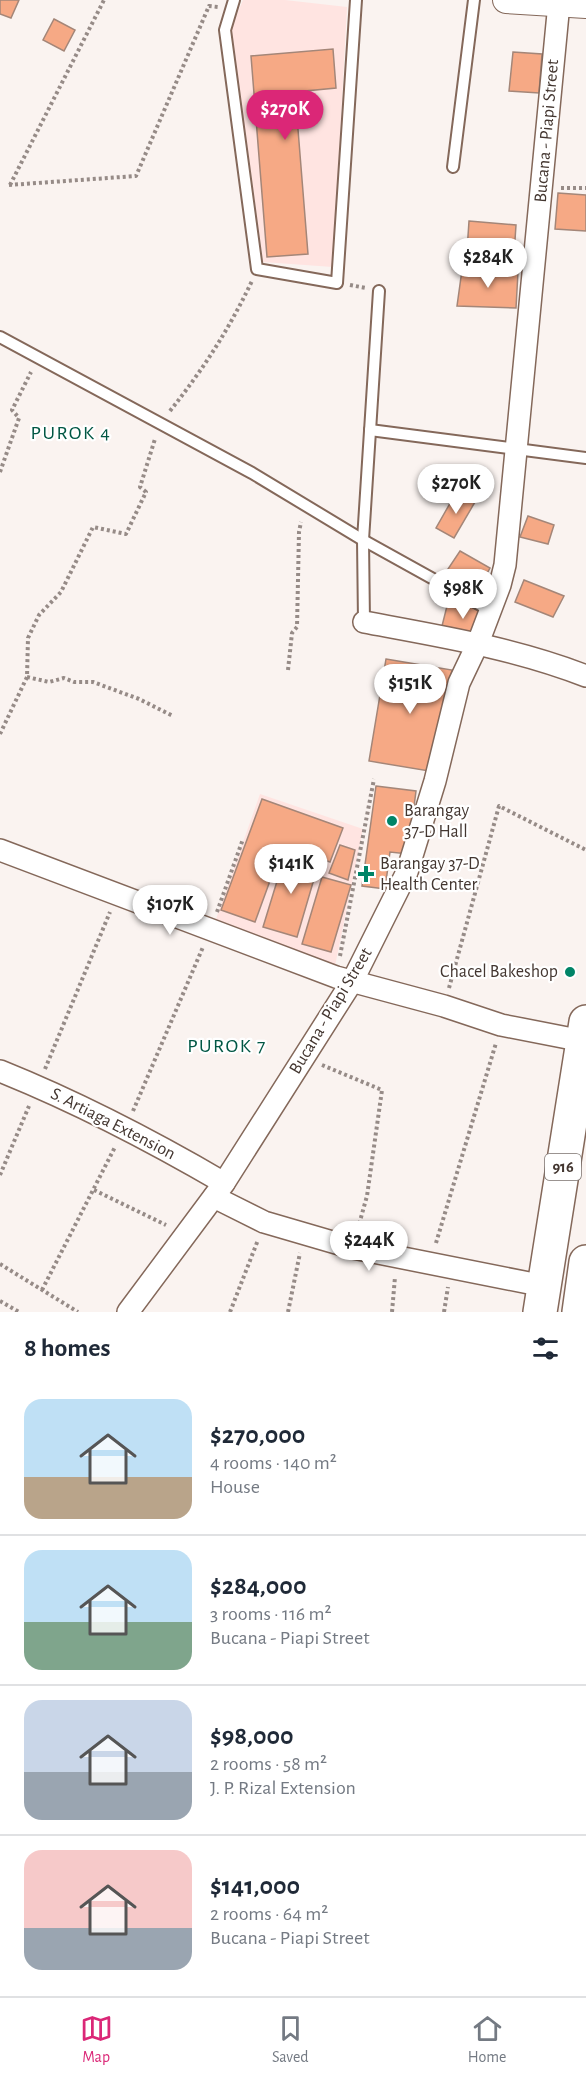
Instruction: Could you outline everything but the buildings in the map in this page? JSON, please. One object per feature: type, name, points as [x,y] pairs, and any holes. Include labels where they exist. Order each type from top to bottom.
[{"type":"main road","name":"916","points":[[542,1299],[585,1031]]},
{"type":"street","points":[[523,1],[586,4]]},
{"type":"street","name":"Bucana - Piapi Street","points":[[128,1312],[219,1190],[304,1057],[344,979],[407,872],[435,781],[459,683],[478,643],[505,565],[518,450],[559,3]]},
{"type":"street","points":[[364,622],[478,643],[531,656],[586,676]]},
{"type":"street","points":[[0,850],[344,979],[444,1006],[501,1025],[585,1031]]},
{"type":"street","name":"S. Artiaga Extension","points":[[0,1071],[38,1086],[172,1152],[264,1222],[352,1248],[429,1264],[542,1299]]},
{"type":"lane","points":[[232,4],[225,30],[257,269],[337,283],[356,0]]},
{"type":"lane","points":[[453,166],[474,0]]},
{"type":"lane","points":[[364,622],[363,540],[379,291]]},
{"type":"lane","points":[[0,337],[305,503],[363,540],[490,611]]},
{"type":"lane","points":[[370,430],[586,458]]},
{"type":"path","points":[[104,0],[9,185],[136,176],[209,6],[232,4]]},
{"type":"path","points":[[0,734],[27,677],[28,638],[39,615],[61,592],[93,527],[126,534],[146,492],[140,488],[160,424],[195,380],[228,330],[257,269]]},
{"type":"path","points":[[337,283],[379,291]]},
{"type":"path","points":[[0,472],[19,418],[12,410],[38,358]]},
{"type":"path","points":[[288,670],[292,633],[297,627],[299,532],[305,503]]},
{"type":"path","points":[[27,677],[49,682],[64,678],[74,682],[93,682],[139,699],[173,716]]},
{"type":"path","points":[[344,979],[374,779]]},
{"type":"path","points":[[444,1006],[498,806],[586,850]]},
{"type":"path","points":[[42,1290],[125,1129],[210,930],[243,839]]},
{"type":"path","points":[[0,1175],[118,895]]},
{"type":"path","points":[[429,1264],[501,1025]]},
{"type":"path","points":[[304,1057],[382,1090],[367,1197],[352,1248]]},
{"type":"path","points":[[94,1190],[186,1235]]},
{"type":"path","points":[[230,1312],[264,1222]]},
{"type":"path","points":[[288,1312],[303,1234]]},
{"type":"path","points":[[392,1312],[397,1258]]},
{"type":"path","points":[[0,1264],[78,1312]]},
{"type":"path","points":[[0,1301],[19,1312]]},
{"type":"shaded area","points":[[243,0],[285,0],[347,7],[333,267],[263,262],[231,28]]},
{"type":"shaded area","points":[[260,794],[363,829],[335,966],[216,919]]},
{"type":"place","name":"Barangay 37-D Hall","points":[[392,821]]},
{"type":"place","name":"Barangay 37-D Health Center","points":[[366,874]]},
{"type":"place","name":"Chacel Bakeshop","points":[[570,972]]},
{"type":"district","name":"PUROK 4","points":[[71,433]]},
{"type":"district","name":"PUROK 7","points":[[227,1046]]}]
